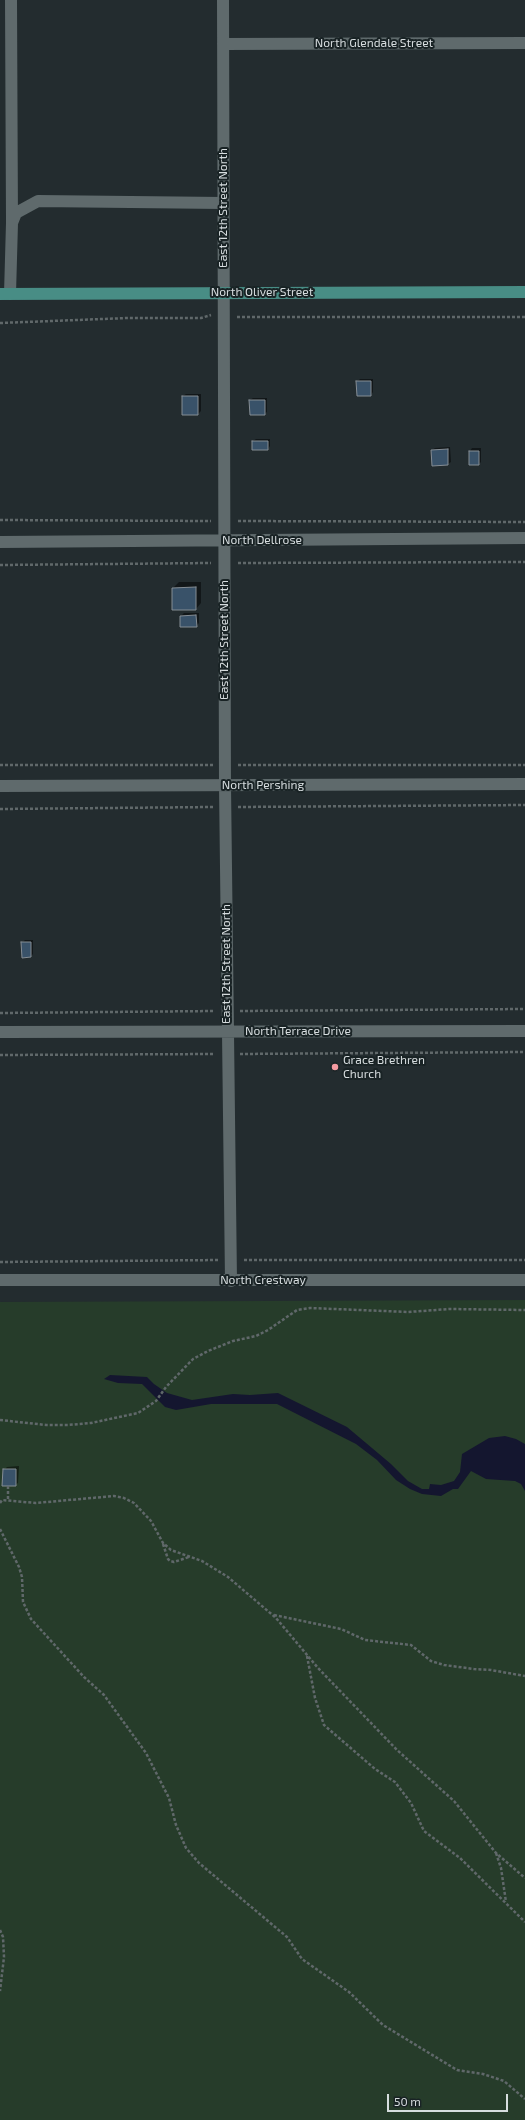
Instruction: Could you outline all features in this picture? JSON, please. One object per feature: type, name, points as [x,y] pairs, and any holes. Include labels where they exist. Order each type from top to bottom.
[{"type":"main road","name":"North Oliver Street","points":[[5,294],[525,292]]},
{"type":"street","points":[[5,294],[12,223],[12,0]]},
{"type":"street","name":"East 12th Street North","points":[[223,0],[225,807],[231,1280]]},
{"type":"street","name":"North Glendale Street","points":[[223,44],[525,43]]},
{"type":"street","points":[[12,223],[16,212],[38,201],[223,203]]},
{"type":"street","name":"North Dellrose","points":[[0,542],[525,538]]},
{"type":"street","name":"North Pershing","points":[[0,786],[525,784]]},
{"type":"street","name":"North Terrace Drive","points":[[0,1032],[525,1031]]},
{"type":"street","name":"North Crestway","points":[[0,1280],[525,1280]]},
{"type":"path","points":[[0,323],[128,318],[201,318],[208,315],[223,317],[525,317]]},
{"type":"path","points":[[0,520],[525,522]]},
{"type":"path","points":[[0,565],[525,562]]},
{"type":"path","points":[[0,765],[525,765]]},
{"type":"path","points":[[0,809],[525,805]]},
{"type":"path","points":[[0,1014],[525,1009]]},
{"type":"path","points":[[0,1055],[525,1052]]},
{"type":"path","points":[[0,1262],[525,1260]]},
{"type":"path","points":[[0,1420],[46,1425],[91,1423],[138,1413],[156,1401],[166,1387],[193,1359],[233,1340],[256,1336],[268,1330],[297,1310],[310,1308],[408,1312],[450,1308],[525,1310]]},
{"type":"path","points":[[8,1486],[8,1500]]},
{"type":"path","points":[[0,1502],[2,1500],[8,1500],[36,1503],[114,1496],[124,1498],[143,1511],[151,1521],[163,1543],[170,1561],[174,1562],[189,1557]]},
{"type":"path","points":[[0,1529],[19,1567],[22,1577],[23,1602],[31,1619],[84,1677],[104,1695],[146,1753],[169,1798],[176,1825],[186,1848],[199,1863],[282,1932],[302,1959],[349,1992],[382,2025],[457,2070],[482,2074],[504,2081],[525,2099]]},
{"type":"path","points":[[163,1543],[171,1550],[202,1561],[228,1577],[276,1618],[307,1655],[396,1750],[454,1801],[496,1853],[525,1878]]},
{"type":"path","points":[[265,1609],[277,1617],[341,1630],[364,1640],[411,1645],[431,1661],[444,1665],[491,1670],[525,1676]]},
{"type":"path","points":[[307,1655],[314,1698],[324,1725],[375,1769],[395,1782],[411,1803],[424,1831],[460,1858],[525,1922]]},
{"type":"path","points":[[496,1853],[501,1868],[506,1902]]},
{"type":"path","points":[[0,1930],[3,1937],[4,1957],[0,1991]]},
{"type":"green space","points":[[525,1300],[525,2120],[0,2120],[0,1302]]},
{"type":"water","points":[[110,1375],[147,1377],[167,1393],[192,1400],[233,1394],[250,1395],[278,1393],[347,1427],[391,1464],[408,1481],[422,1489],[429,1489],[430,1484],[441,1485],[454,1481],[460,1472],[462,1454],[489,1438],[505,1436],[516,1439],[525,1444],[525,1491],[521,1484],[515,1481],[486,1479],[471,1471],[458,1489],[453,1489],[441,1496],[422,1494],[410,1489],[396,1480],[377,1460],[356,1444],[277,1404],[211,1404],[176,1410],[165,1407],[142,1384],[118,1383],[104,1379]]},
{"type":"building","points":[[356,381],[371,381],[371,396],[357,396]]},
{"type":"building","points":[[182,396],[198,396],[198,415],[182,415]]},
{"type":"building","points":[[249,400],[265,400],[265,415],[250,415]]},
{"type":"building","points":[[252,441],[268,441],[268,450],[252,450]]},
{"type":"building","points":[[448,449],[448,465],[432,466],[431,450]]},
{"type":"building","points":[[469,451],[479,451],[479,465],[469,465]]},
{"type":"building","points":[[196,587],[196,610],[172,610],[172,588]]},
{"type":"building","points":[[196,615],[197,627],[180,627],[180,616]]},
{"type":"building","points":[[21,942],[31,942],[31,957],[22,958]]},
{"type":"building","points":[[3,1469],[16,1469],[16,1486],[2,1486]]},
{"type":"place","name":"Grace Brethren Church","points":[[335,1067]]}]
